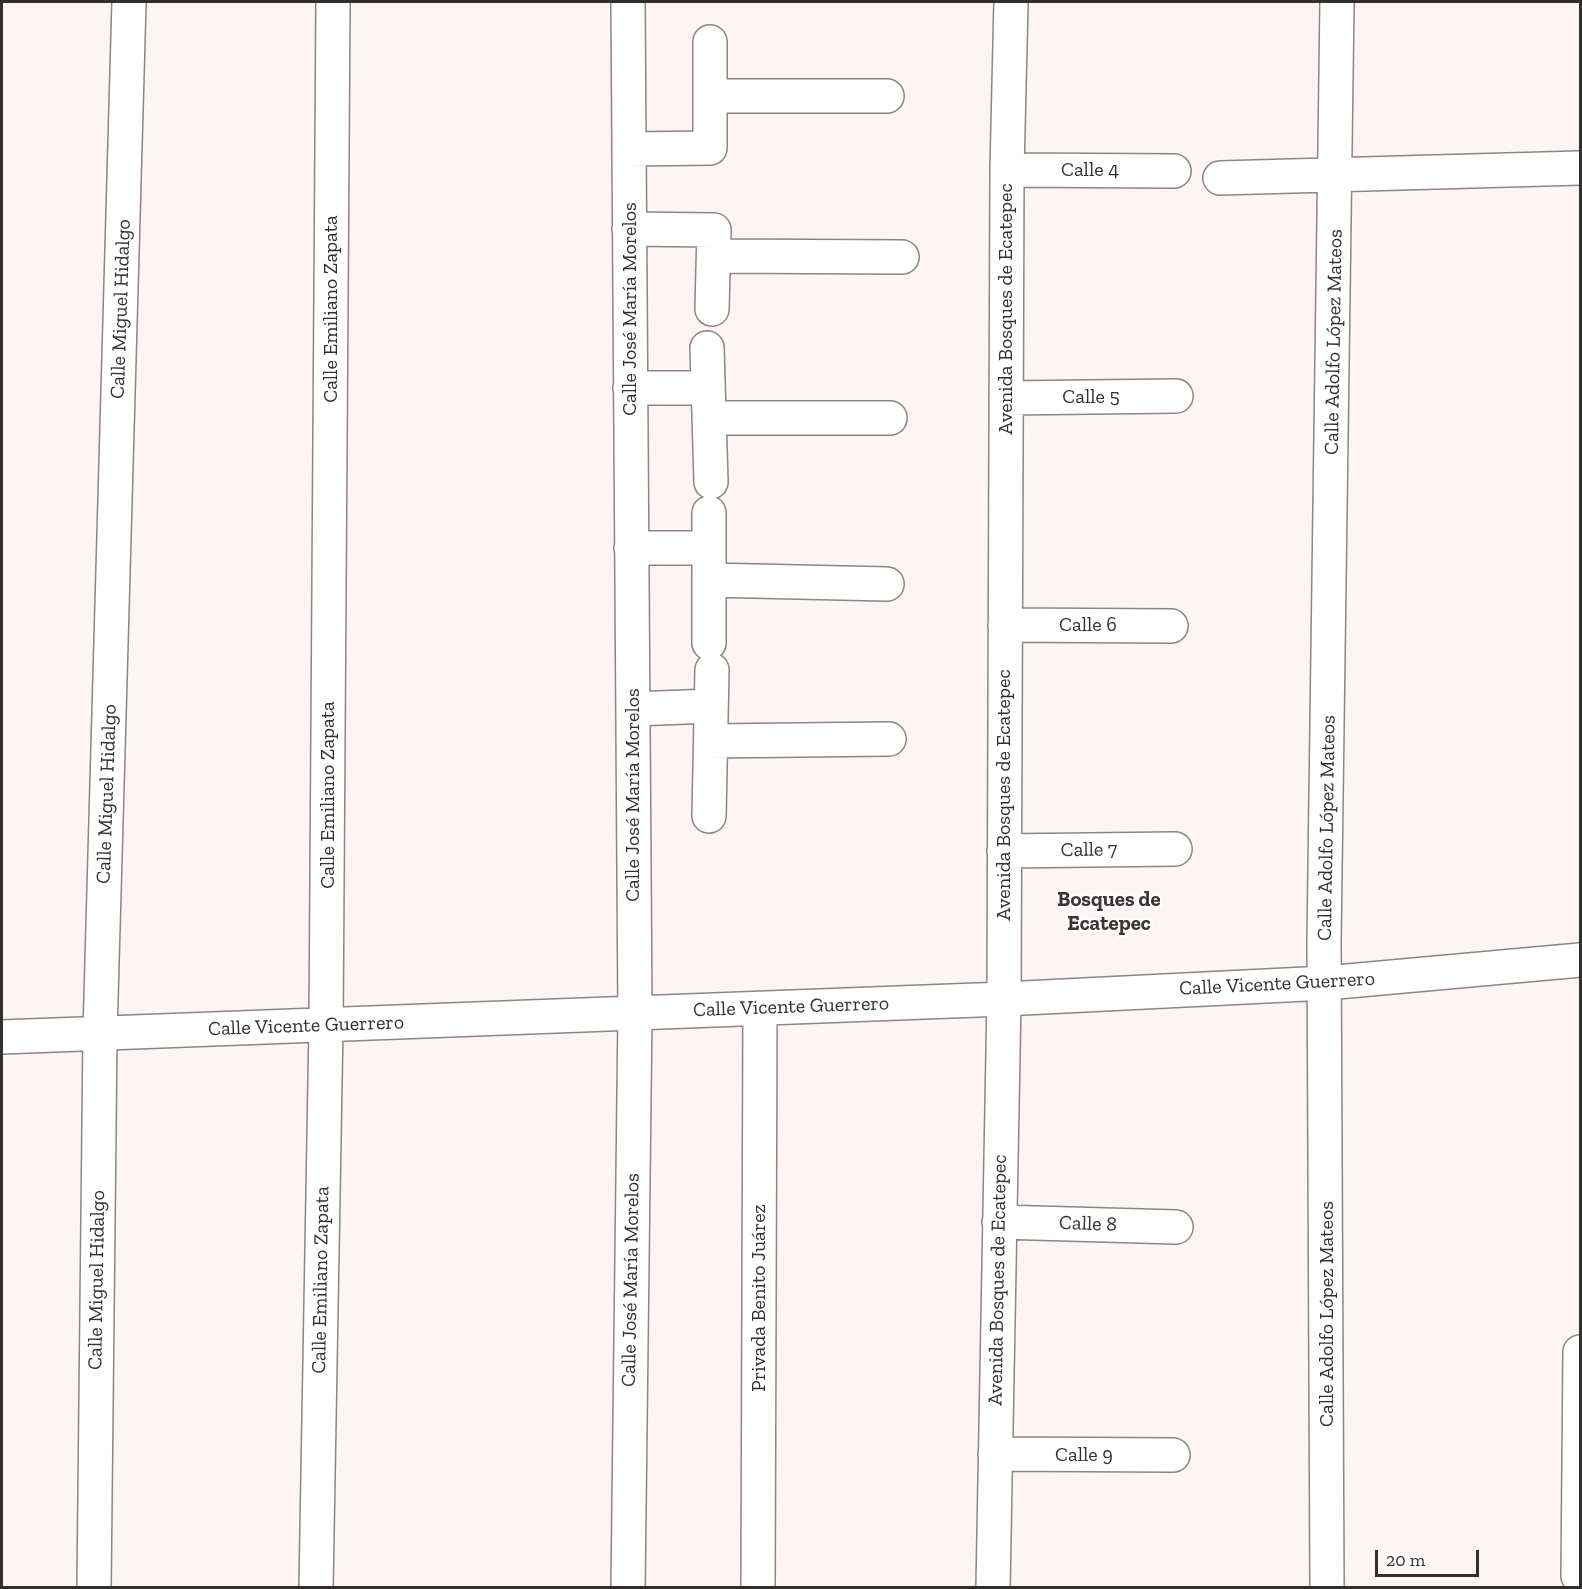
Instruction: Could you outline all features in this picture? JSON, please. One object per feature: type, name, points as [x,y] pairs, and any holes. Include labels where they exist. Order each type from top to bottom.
[{"type":"street","name":"Calle Miguel Hidalgo","points":[[94,1587],[100,1034],[129,2]]},
{"type":"street","name":"Calle Emiliano Zapata","points":[[316,1587],[326,1025],[333,2]]},
{"type":"street","name":"Calle José María Morelos","points":[[628,2],[634,1013],[628,1587]]},
{"type":"street","name":"Avenida Bosques de Ecatepec","points":[[993,1587],[1004,999],[1007,170],[1011,2]]},
{"type":"street","name":"Calle Adolfo López Mateos","points":[[1327,1587],[1326,983],[1324,942],[1337,2]]},
{"type":"street","points":[[629,149],[710,148],[710,42]]},
{"type":"street","points":[[710,96],[887,96]]},
{"type":"street","points":[[1220,178],[1581,168]]},
{"type":"street","name":"Calle 4","points":[[1007,170],[1174,171]]},
{"type":"street","points":[[629,229],[714,230],[712,309]]},
{"type":"street","points":[[714,256],[902,257]]},
{"type":"street","points":[[707,348],[711,706],[709,816]]},
{"type":"street","points":[[630,388],[708,403],[890,418]]},
{"type":"street","name":"Calle 5","points":[[1006,398],[1176,396]]},
{"type":"street","points":[[631,548],[709,548]]},
{"type":"street","points":[[709,580],[887,584]]},
{"type":"street","name":"Calle 6","points":[[1005,625],[1172,626]]},
{"type":"street","points":[[633,709],[711,706]]},
{"type":"street","points":[[711,741],[889,739]]},
{"type":"street","name":"Calle 7","points":[[1004,851],[1174,849]]},
{"type":"street","name":"Calle Vicente Guerrero","points":[[2,1037],[1004,999],[1326,983],[1581,960]]},
{"type":"street","name":"Privada Benito Juárez","points":[[758,1587],[760,1009]]},
{"type":"street","name":"Calle 8","points":[[999,1222],[1176,1227]]},
{"type":"street","points":[[1578,1576],[1580,1355]]},
{"type":"street","name":"Calle 9","points":[[995,1454],[1173,1455]]},
{"type":"district","name":"Bosques de Ecatepec","points":[[1109,912]]}]
